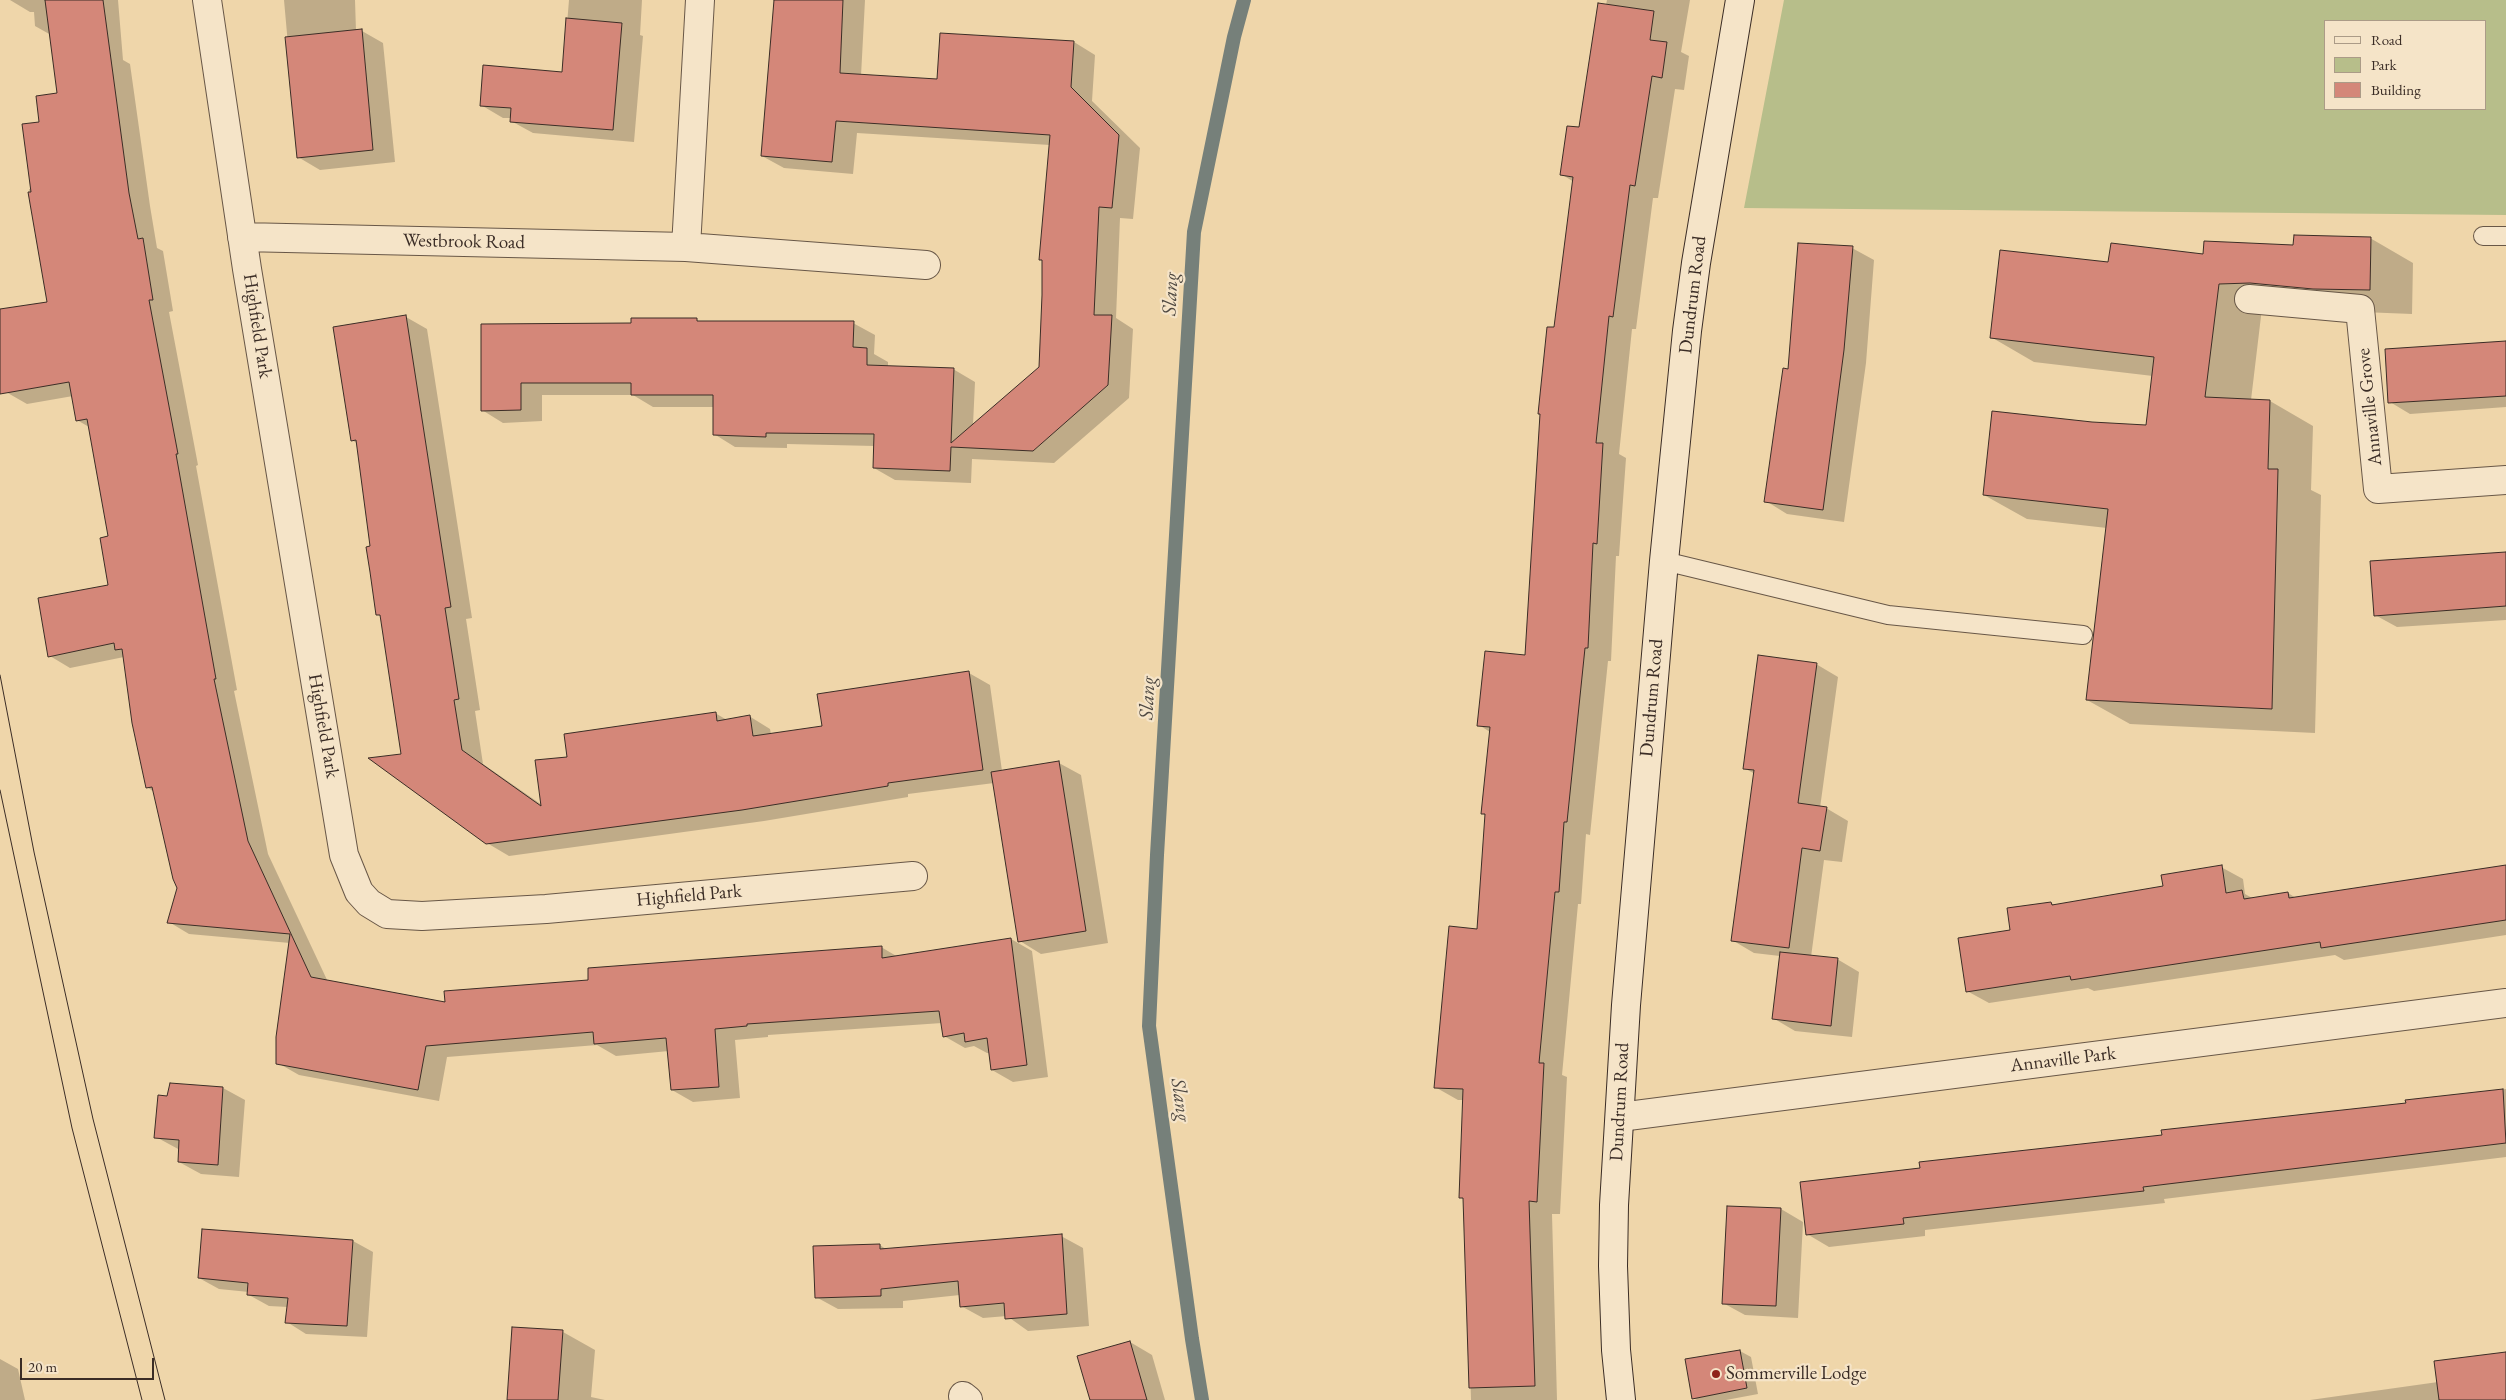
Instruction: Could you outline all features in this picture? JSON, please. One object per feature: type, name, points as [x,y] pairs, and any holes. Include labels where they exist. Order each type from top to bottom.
[{"type":"street","name":"Highfield Park","points":[[207,0],[242,237],[344,855],[359,892],[369,903],[387,914],[422,916],[554,908],[913,876]]},
{"type":"street","points":[[686,247],[700,0]]},
{"type":"street","name":"Dundrum Road","points":[[1621,1400],[1616,1350],[1614,1266],[1627,995],[1664,561],[1696,263],[1740,0]]},
{"type":"street","name":"Westbrook Road","points":[[242,237],[686,247],[926,265]]},
{"type":"street","name":"Annaville Grove","points":[[2249,299],[2360,309],[2378,488],[2506,480]]},
{"type":"street","name":"Annaville Park","points":[[1620,1117],[2506,1003]]},
{"type":"lane","points":[[2483,236],[2506,236]]},
{"type":"lane","points":[[1664,561],[1888,615],[2083,635]]},
{"type":"green space","points":[[1784,0],[2506,0],[2506,215],[1744,208]]},
{"type":"building","points":[[45,0],[103,0],[129,193],[138,239],[143,238],[153,300],[149,300],[178,454],[176,454],[216,679],[214,679],[248,841],[311,977],[445,1002],[444,991],[588,980],[588,968],[882,946],[882,958],[1011,938],[1027,1065],[991,1070],[987,1038],[965,1042],[964,1033],[943,1037],[939,1011],[747,1024],[747,1026],[715,1029],[719,1087],[671,1090],[666,1038],[594,1044],[593,1032],[426,1046],[418,1090],[276,1064],[276,1037],[290,934],[167,923],[177,888],[173,879],[152,787],[146,788],[132,723],[122,649],[115,650],[114,643],[48,657],[38,598],[108,585],[100,538],[108,536],[87,419],[76,421],[69,382],[0,394],[0,309],[47,302],[28,192],[31,192],[22,124],[39,122],[36,96],[57,93]]},
{"type":"building","points":[[774,0],[843,0],[840,73],[937,79],[940,33],[1074,41],[1071,87],[1119,135],[1112,208],[1099,207],[1094,315],[1112,315],[1108,385],[1033,451],[951,447],[950,471],[873,468],[874,434],[766,433],[766,437],[713,435],[713,395],[631,395],[631,383],[521,383],[521,410],[481,411],[481,324],[631,323],[631,318],[697,318],[697,321],[854,321],[853,347],[867,348],[867,365],[954,368],[951,443],[1039,367],[1042,260],[1039,260],[1050,135],[836,121],[832,162],[761,156]]},
{"type":"building","points":[[1598,3],[1654,11],[1650,40],[1667,42],[1662,78],[1652,76],[1635,186],[1630,185],[1613,317],[1609,316],[1596,443],[1603,443],[1597,544],[1593,543],[1588,648],[1585,648],[1567,822],[1564,822],[1559,892],[1555,892],[1539,1063],[1544,1063],[1537,1202],[1529,1201],[1535,1386],[1469,1388],[1463,1198],[1459,1198],[1463,1089],[1434,1088],[1449,926],[1477,929],[1485,814],[1481,814],[1490,727],[1477,726],[1485,651],[1525,655],[1540,414],[1538,414],[1547,327],[1554,327],[1573,177],[1560,175],[1567,126],[1579,127]]},
{"type":"building","points":[[566,18],[622,23],[613,130],[510,122],[511,108],[480,106],[483,65],[562,72]]},
{"type":"building","points":[[362,29],[373,150],[297,158],[285,37]]},
{"type":"building","points":[[2294,235],[2371,237],[2370,290],[2313,289],[2250,283],[2219,284],[2205,397],[2270,400],[2268,469],[2278,469],[2272,709],[2086,700],[2108,509],[1983,495],[1992,411],[2092,422],[2146,425],[2154,357],[1990,338],[2000,250],[2108,262],[2111,243],[2203,254],[2204,241],[2293,245]]},
{"type":"building","points":[[1798,243],[1853,246],[1844,350],[1823,510],[1764,502],[1783,368],[1788,369]]},
{"type":"building","points":[[406,315],[451,607],[445,608],[459,699],[454,700],[462,750],[541,806],[535,760],[567,757],[564,734],[716,712],[717,721],[750,715],[753,736],[822,726],[817,694],[969,671],[983,770],[888,783],[888,786],[742,810],[486,844],[368,758],[401,754],[380,615],[376,615],[366,547],[370,546],[356,440],[351,441],[333,327]]},
{"type":"building","points":[[2506,341],[2506,396],[2388,403],[2385,349]]},
{"type":"building","points":[[2506,552],[2506,606],[2374,616],[2370,561]]},
{"type":"building","points":[[1758,655],[1817,663],[1798,803],[1827,807],[1820,851],[1802,848],[1789,948],[1731,941],[1754,770],[1743,769]]},
{"type":"building","points":[[1059,761],[1086,931],[1018,942],[991,772]]},
{"type":"building","points":[[2222,865],[2226,893],[2242,890],[2244,899],[2288,892],[2289,898],[2506,865],[2506,920],[2321,948],[2320,942],[2071,980],[2070,976],[1966,992],[1958,938],[2010,930],[2007,908],[2051,902],[2052,905],[2163,886],[2161,875]]},
{"type":"building","points":[[1780,952],[1838,958],[1831,1026],[1772,1019]]},
{"type":"building","points":[[170,1083],[223,1087],[218,1165],[178,1162],[179,1140],[154,1138],[158,1095],[167,1096]]},
{"type":"building","points":[[2503,1089],[2506,1143],[2143,1187],[2144,1191],[1903,1218],[1904,1224],[1806,1235],[1800,1182],[1920,1168],[1919,1162],[2162,1135],[2161,1130],[2406,1103],[2405,1100]]},
{"type":"building","points":[[1727,1206],[1781,1208],[1776,1306],[1722,1304]]},
{"type":"building","points":[[202,1229],[353,1240],[347,1326],[285,1323],[288,1298],[247,1295],[248,1283],[198,1278]]},
{"type":"building","points":[[1062,1234],[1067,1314],[1005,1319],[1004,1303],[960,1307],[958,1281],[881,1289],[881,1296],[815,1298],[813,1246],[880,1244],[880,1249]]},
{"type":"building","points":[[512,1327],[563,1330],[558,1400],[507,1400]]},
{"type":"building","points":[[1130,1341],[1147,1400],[1090,1400],[1077,1356]]},
{"type":"building","name":"Sommerville Lodge","points":[[1740,1350],[1747,1388],[1692,1399],[1685,1359]]},
{"type":"building","points":[[2506,1352],[2506,1400],[2439,1400],[2434,1361]]},
{"type":"waterway","name":"Slang","points":[[1202,1400],[1149,1026],[1157,855],[1194,232],[1234,37],[1244,0]]},
{"type":"tram line","points":[[0,675],[34,852],[93,1119],[165,1400]]},
{"type":"tram line","points":[[0,790],[72,1128],[142,1400]]},
{"type":"place","name":"Sommerville Lodge","points":[[1716,1374]]}]
